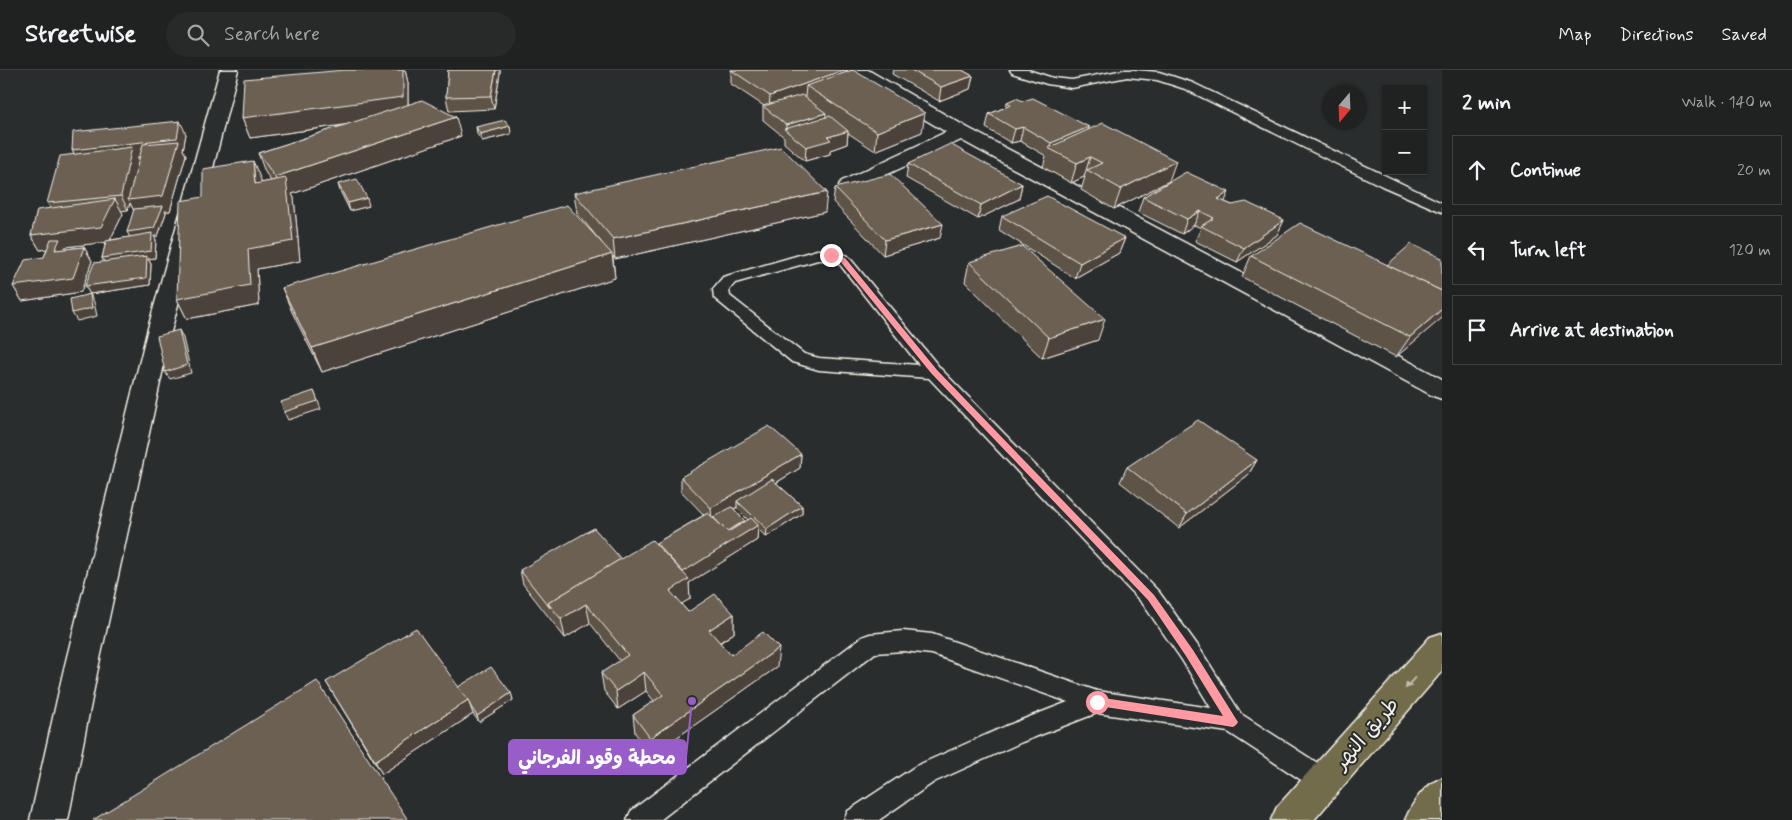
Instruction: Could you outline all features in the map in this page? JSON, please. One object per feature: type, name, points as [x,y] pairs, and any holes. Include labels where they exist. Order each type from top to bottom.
[{"type":"main road","name":"طريق النهر","points":[[1290,820],[1442,647]]},
{"type":"main road","points":[[1424,820],[1442,796]]},
{"type":"street","points":[[49,820],[80,673],[159,332],[229,70]]},
{"type":"street","points":[[855,70],[961,132],[1442,390]]},
{"type":"street","points":[[849,185],[961,132]]},
{"type":"lane","points":[[1016,70],[1051,81],[1072,84],[1127,73],[1159,76],[1181,84],[1442,208]]},
{"type":"lane","points":[[934,372],[818,364],[798,358],[722,298],[720,289],[729,280],[817,255],[831,255],[843,259],[934,372],[1151,598],[1190,653],[1233,722]]},
{"type":"lane","points":[[640,820],[870,644],[902,640],[932,644],[1097,702],[1233,722],[1324,781]]},
{"type":"lane","points":[[857,820],[925,774],[1014,734],[1097,702]]},
{"type":"building","points":[[345,70],[403,70],[403,97],[242,118],[244,79]]},
{"type":"building","points":[[448,70],[496,70],[491,96],[446,97]]},
{"type":"building","points":[[731,70],[844,70],[770,96]]},
{"type":"building","points":[[853,70],[925,113],[877,132],[806,86]]},
{"type":"building","points":[[911,70],[962,70],[973,76],[941,87]]},
{"type":"building","points":[[802,95],[826,113],[786,125],[763,106]]},
{"type":"building","points":[[1016,98],[1023,101],[1033,98],[1089,127],[1051,143],[1023,127],[1015,129],[989,114],[1011,105],[1007,102]]},
{"type":"building","points":[[422,100],[456,117],[275,177],[258,153]]},
{"type":"building","points":[[830,116],[848,131],[828,137],[831,140],[806,147],[784,129]]},
{"type":"building","points":[[505,120],[510,126],[480,134],[476,127]]},
{"type":"building","points":[[180,121],[177,138],[72,150],[73,132]]},
{"type":"building","points":[[1103,123],[1176,161],[1121,189],[1087,170],[1102,163],[1090,157],[1077,163],[1048,148]]},
{"type":"building","points":[[179,141],[163,196],[128,200],[143,144]]},
{"type":"building","points":[[950,144],[1022,184],[981,205],[908,164]]},
{"type":"building","points":[[132,147],[121,196],[47,203],[60,156]]},
{"type":"building","points":[[781,147],[827,192],[613,239],[574,193]]},
{"type":"building","points":[[253,161],[255,184],[286,178],[293,241],[248,249],[250,285],[177,299],[180,201],[203,197],[203,169]]},
{"type":"building","points":[[1186,172],[1229,192],[1218,199],[1232,205],[1246,202],[1284,220],[1244,248],[1201,226],[1214,218],[1200,211],[1187,219],[1143,197]]},
{"type":"building","points":[[890,174],[943,224],[885,240],[835,188]]},
{"type":"building","points":[[357,179],[367,198],[348,203],[338,184]]},
{"type":"building","points":[[1047,196],[1125,238],[1080,263],[1002,216]]},
{"type":"building","points":[[115,199],[101,227],[31,235],[37,210]]},
{"type":"building","points":[[567,205],[612,254],[312,348],[282,288]]},
{"type":"building","points":[[163,206],[154,228],[127,232],[134,209]]},
{"type":"building","points":[[1300,223],[1442,291],[1442,309],[1410,337],[1251,256]]},
{"type":"building","points":[[152,233],[151,251],[102,258],[106,241]]},
{"type":"building","points":[[51,239],[60,239],[55,250],[84,247],[73,278],[13,286],[25,260],[44,257]]},
{"type":"building","points":[[1411,244],[1442,258],[1442,291],[1387,265]]},
{"type":"building","points":[[1022,246],[1105,319],[1049,338],[969,262]]},
{"type":"building","points":[[147,256],[146,278],[85,286],[94,263]]},
{"type":"building","points":[[90,294],[92,308],[72,313],[70,299]]},
{"type":"building","points":[[179,330],[187,365],[165,372],[157,336]]},
{"type":"building","points":[[314,391],[318,401],[284,412],[281,402]]},
{"type":"building","points":[[1198,420],[1257,460],[1187,514],[1127,467]]},
{"type":"building","points":[[769,426],[801,454],[711,508],[681,477]]},
{"type":"building","points":[[772,479],[802,506],[767,529],[737,501]]},
{"type":"building","points":[[732,507],[745,521],[727,531],[713,517]]},
{"type":"building","points":[[708,513],[728,532],[751,518],[758,525],[683,572],[656,543]]},
{"type":"building","points":[[594,528],[621,559],[548,603],[550,608],[520,570]]},
{"type":"building","points":[[652,540],[689,579],[670,591],[688,612],[715,594],[734,614],[709,630],[731,655],[763,632],[779,648],[650,738],[633,715],[663,695],[644,672],[616,691],[601,673],[628,655],[586,604],[561,619],[548,603]]},
{"type":"building","points":[[416,628],[468,700],[375,761],[326,682]]},
{"type":"building","points":[[491,667],[511,693],[477,716],[458,687]]},
{"type":"building","points":[[317,681],[408,820],[93,820]]},
{"type":"place","name":"محطة وقود الفرجاني","points":[[692,701]]},
{"type":"route","points":[[831,255],[843,259],[934,372],[1151,598],[1190,653],[1233,722],[1097,702]]}]
